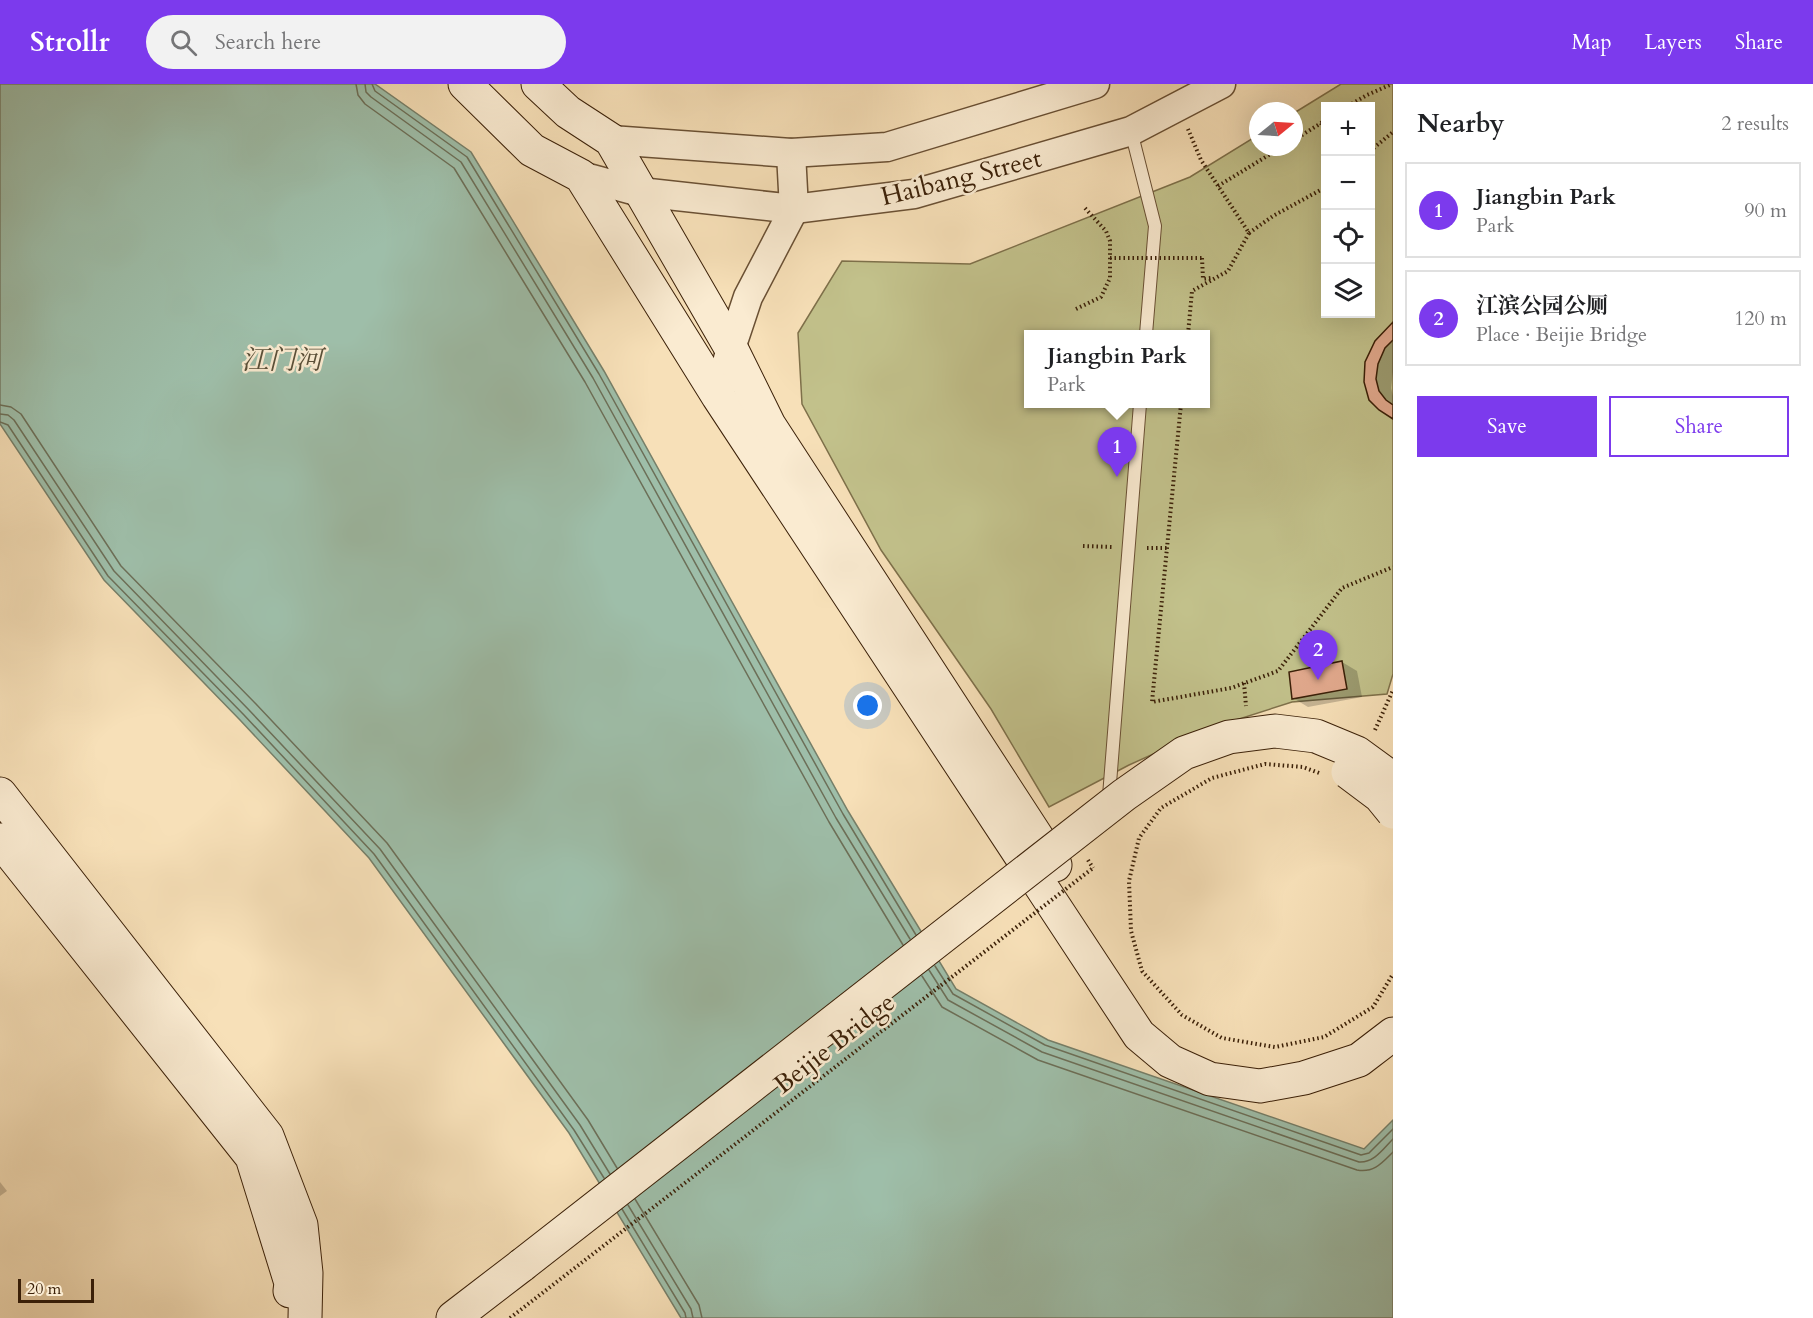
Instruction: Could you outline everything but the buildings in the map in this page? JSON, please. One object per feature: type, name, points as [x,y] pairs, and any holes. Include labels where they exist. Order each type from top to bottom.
[{"type":"main road","points":[[465,84],[532,150],[581,176],[718,396],[1170,1061],[1210,1079],[1260,1086],[1304,1078],[1359,1060],[1393,1034]]},
{"type":"main road","points":[[538,84],[568,112],[611,140],[731,348],[770,425],[1147,1027],[1175,1037],[1212,1056],[1259,1065],[1299,1060],[1351,1044],[1387,1017],[1393,1007]]},
{"type":"main road","points":[[1123,800],[1184,753],[1229,737],[1275,731],[1316,736],[1357,753],[1393,779]]},
{"type":"main road","points":[[1123,800],[1231,757],[1276,751],[1311,755],[1346,771],[1380,796],[1393,812]]},
{"type":"main road","points":[[0,794],[267,1136],[301,1226],[306,1273],[305,1318]]},
{"type":"main road","name":"Beijie Bridge","points":[[527,1271],[1123,800]]},
{"type":"main road","points":[[0,840],[252,1157],[291,1283],[286,1318]]},
{"type":"main road","points":[[453,1318],[527,1271]]},
{"type":"main road","points":[[482,1318],[527,1271]]},
{"type":"street","name":"Haibang Street","points":[[611,140],[790,153],[887,147],[1095,84]]},
{"type":"street","name":"Haibang Street","points":[[581,176],[640,192],[794,209],[914,194],[1131,131],[1221,84]]},
{"type":"street","points":[[718,396],[748,297],[794,209],[790,153]]},
{"type":"lane","points":[[1131,131],[1155,226],[1146,330]]},
{"type":"lane","points":[[1123,800],[1140,408]]},
{"type":"path","points":[[1355,102],[1392,84]]},
{"type":"path","points":[[1178,106],[1201,160],[1249,233]]},
{"type":"path","points":[[1303,134],[1321,123]]},
{"type":"path","points":[[1375,148],[1393,132]]},
{"type":"path","points":[[1218,186],[1267,156]]},
{"type":"path","points":[[1188,330],[1192,291],[1228,271],[1249,233],[1273,216],[1321,190]]},
{"type":"path","points":[[1076,309],[1101,297],[1110,278],[1110,241],[1106,231],[1084,207]]},
{"type":"path","points":[[1110,258],[1202,258],[1203,279],[1215,278]]},
{"type":"path","points":[[1181,408],[1152,702],[1231,688],[1278,671],[1342,588],[1393,567]]},
{"type":"path","points":[[1322,774],[1303,767],[1265,764],[1212,778],[1161,808],[1139,838],[1129,881],[1131,931],[1142,971],[1182,1015],[1222,1038],[1275,1047],[1324,1037],[1372,1007],[1393,974]]},
{"type":"path","points":[[510,1318],[1093,868]]},
{"type":"shaded area","points":[[1341,84],[1393,84],[1393,674],[1387,694],[1292,702],[1211,728],[1129,765],[1049,807],[991,709],[881,550],[802,404],[798,333],[842,261],[970,264],[1190,177],[1249,141],[1249,156],[1303,156],[1303,107]]},
{"type":"water","name":"江门河","points":[[0,84],[375,84],[471,152],[604,371],[848,811],[956,989],[1048,1040],[1364,1149],[1393,1120],[1393,1318],[681,1318],[569,1133],[369,858],[240,720],[104,580],[0,424]]},
{"type":"place","name":"Jiangbin Park","points":[[1117,477]]},
{"type":"place","name":"江滨公园公厕","points":[[1318,680]]}]
